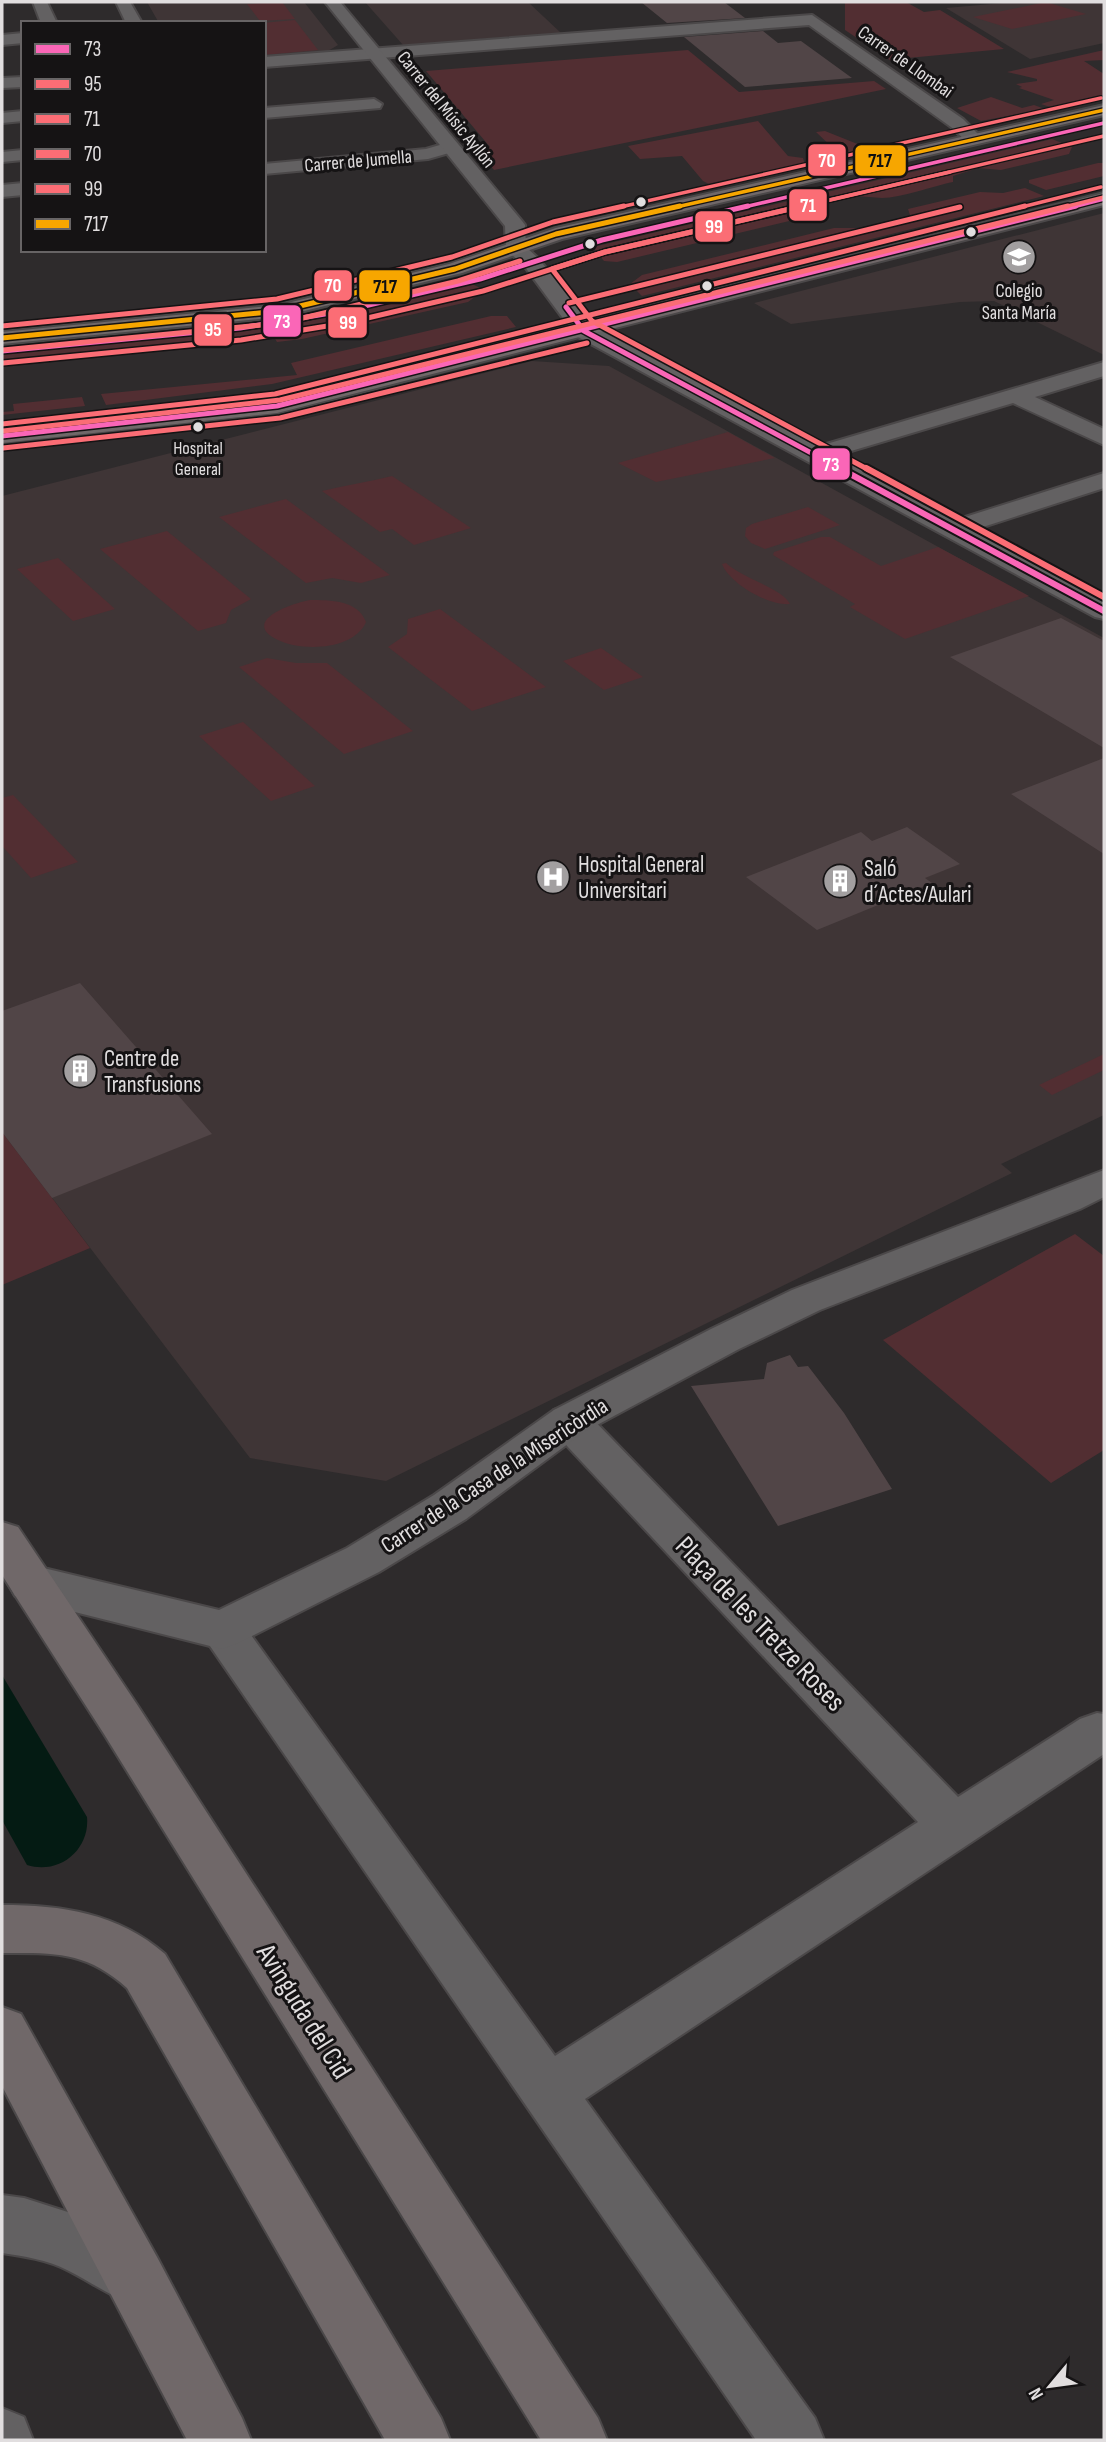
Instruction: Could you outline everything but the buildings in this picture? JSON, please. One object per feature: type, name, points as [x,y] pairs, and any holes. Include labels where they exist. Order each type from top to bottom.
[{"type":"main road","points":[[2,338],[279,311],[454,269],[556,234],[1104,110]]},
{"type":"main road","points":[[2,436],[277,407],[1104,199]]},
{"type":"main road","name":"Avinguda del Cid","points":[[2,1523],[30,1583]]},
{"type":"main road","name":"Avinguda del Cid","points":[[2,1539],[121,1720],[576,2440]]},
{"type":"main road","points":[[2,1929],[65,1933],[103,1942],[125,1952],[146,1971],[419,2440]]},
{"type":"main road","points":[[2,2032],[136,2278],[220,2440]]},
{"type":"street","points":[[40,2],[48,21]]},
{"type":"street","points":[[122,2],[133,21]]},
{"type":"street","name":"Carrer del Músic Ayllón","points":[[332,2],[514,225],[516,249]]},
{"type":"street","name":"Carrer de Llombai","points":[[797,2],[796,11],[957,123],[974,139]]},
{"type":"street","points":[[266,62],[811,20],[827,12]]},
{"type":"street","points":[[2,40],[21,38]]},
{"type":"street","points":[[2,83],[21,82]]},
{"type":"street","points":[[266,113],[374,104]]},
{"type":"street","points":[[2,118],[21,116]]},
{"type":"street","name":"Carrer de Jumella","points":[[266,169],[428,154],[450,147]]},
{"type":"street","points":[[2,157],[21,155]]},
{"type":"street","points":[[2,191],[21,190]]},
{"type":"street","points":[[516,249],[532,263],[584,331],[1104,611]]},
{"type":"street","points":[[814,455],[1104,369]]},
{"type":"street","points":[[1014,396],[1104,438]]},
{"type":"street","points":[[952,530],[1104,480]]},
{"type":"street","name":"Carrer de la Casa de la Misericòrdia","points":[[222,1630],[385,1547],[450,1507],[569,1421],[806,1300],[1068,1200],[1104,1182]]},
{"type":"street","name":"Plaça de les Tretze Roses","points":[[569,1421],[953,1825]]},
{"type":"street","points":[[30,1583],[222,1630],[793,2440]]},
{"type":"street","points":[[549,2091],[953,1825],[1097,1734],[1104,1734]]},
{"type":"street","points":[[2,2224],[24,2227],[78,2243],[136,2278]]},
{"type":"shaded area","points":[[147,2],[304,2],[338,45],[328,51],[266,56],[266,21],[158,21]]},
{"type":"shaded area","points":[[282,2],[295,19],[260,21],[247,4]]},
{"type":"shaded area","points":[[365,2],[528,2],[561,33],[403,45]]},
{"type":"shaded area","points":[[845,2],[906,2],[924,12],[940,10],[1004,49],[897,59],[902,63],[896,64],[845,30]]},
{"type":"shaded area","points":[[1014,2],[1104,2],[1104,43],[1030,59],[946,8]]},
{"type":"shaded area","points":[[1046,2],[1086,14],[1012,29],[973,17]]},
{"type":"shaded area","points":[[295,20],[318,50],[266,55],[266,23]]},
{"type":"shaded area","points":[[688,50],[739,92],[874,81],[886,89],[494,170],[479,152],[490,147],[426,71]]},
{"type":"shaded area","points":[[1104,50],[1104,60],[1084,61],[1104,74],[1104,95],[1050,107],[1041,104],[1054,100],[1019,88],[1022,87],[1016,84],[1037,79],[1007,72]]},
{"type":"shaded area","points":[[991,97],[1022,108],[1034,105],[1045,109],[981,121],[957,108]]},
{"type":"shaded area","points":[[758,121],[788,156],[803,158],[805,165],[711,185],[703,181],[682,156],[640,159],[628,146]]},
{"type":"shaded area","points":[[825,131],[870,149],[839,154],[816,132]]},
{"type":"shaded area","points":[[1052,139],[1072,147],[1069,154],[1001,170],[978,168],[953,176],[953,182],[898,196],[823,197],[805,206],[803,211],[806,217],[617,262],[604,261],[593,247]]},
{"type":"shaded area","points":[[1104,163],[1104,176],[1046,190],[1029,183],[1029,180]]},
{"type":"shaded area","points":[[1025,188],[1044,196],[642,296],[630,284],[642,275],[834,228],[884,228],[906,220],[910,215],[908,209],[980,192],[1003,193]]},
{"type":"shaded area","name":"Colegio Santa María","points":[[1104,213],[1104,355],[994,301],[960,302],[791,324],[754,303]]},
{"type":"shaded area","points":[[472,284],[489,292],[479,294],[468,302],[302,339],[277,342],[274,337],[2,364],[2,354],[299,323]]},
{"type":"shaded area","points":[[491,316],[507,316],[516,327],[272,384],[106,405],[101,394],[297,375],[291,363]]},
{"type":"shaded area","points":[[518,333],[521,337],[369,376],[292,393],[214,405],[213,400],[294,388]]},
{"type":"shaded area","name":"Hospital General Universitari","points":[[532,361],[609,366],[1104,638],[1104,1115],[1001,1164],[1012,1173],[386,1481],[250,1458],[2,1132],[2,496]]},
{"type":"shaded area","points":[[82,397],[85,406],[2,415],[2,412],[14,411],[13,404]]},
{"type":"shaded area","points":[[728,432],[775,458],[656,482],[618,463]]},
{"type":"shaded area","points":[[392,476],[471,528],[414,545],[392,529],[380,532],[322,491]]},
{"type":"shaded area","points":[[286,499],[390,575],[361,583],[332,578],[306,583],[219,517]]},
{"type":"shaded area","points":[[808,507],[840,525],[765,549],[751,543],[745,536],[746,528],[752,524]]},
{"type":"shaded area","points":[[167,531],[251,599],[231,610],[226,623],[198,631],[100,549]]},
{"type":"shaded area","points":[[821,537],[830,537],[881,566],[938,547],[1029,596],[905,639],[850,607],[855,604],[773,555],[774,552]]},
{"type":"shaded area","points":[[58,558],[115,609],[73,621],[17,569]]},
{"type":"shaded area","points":[[726,563],[779,593],[790,604],[781,604],[761,597],[741,586],[726,572],[722,564]]},
{"type":"shaded area","points":[[310,600],[350,605],[357,609],[366,622],[351,638],[327,646],[288,644],[267,633],[264,626],[273,614]]},
{"type":"shaded area","points":[[440,609],[546,687],[472,711],[388,647],[407,634],[408,619]]},
{"type":"shaded area","points":[[601,648],[643,677],[604,690],[563,661]]},
{"type":"shaded area","points":[[267,658],[296,663],[327,663],[413,731],[344,754],[239,667]]},
{"type":"shaded area","points":[[243,722],[315,786],[271,801],[199,736]]},
{"type":"shaded area","points":[[13,795],[78,862],[31,878],[2,846],[2,798]]},
{"type":"shaded area","points":[[1104,1054],[1104,1070],[1052,1095],[1039,1085]]},
{"type":"shaded area","points":[[2,1132],[90,1248],[2,1285]]},
{"type":"shaded area","points":[[1075,1234],[1104,1256],[1104,1450],[1051,1483],[883,1340]]},
{"type":"shaded area","points":[[2,1675],[87,1817],[87,1829],[78,1849],[61,1863],[39,1867],[27,1865],[2,1820]]},
{"type":"transit line","name":"70","points":[[2,326],[277,299],[452,257],[553,222],[1101,98]]},
{"type":"transit line","name":"717","points":[[2,338],[279,311],[455,269],[556,234],[1104,110]]},
{"type":"transit line","name":"73","points":[[2,351],[240,328],[343,311],[480,279],[602,240],[1104,123]]},
{"type":"transit line","name":"71","points":[[1104,136],[605,252],[552,269],[592,321],[1104,597]]},
{"type":"transit line","name":"99","points":[[3,363],[241,340],[346,323],[483,291],[605,252],[950,172]]},
{"type":"transit line","name":"70","points":[[2,424],[275,394],[1101,187]]},
{"type":"transit line","name":"99","points":[[3,431],[280,400],[1104,197]]},
{"type":"transit line","name":"73","points":[[2,436],[277,406],[1104,199]]},
{"type":"transit line","name":"71","points":[[569,303],[960,207]]},
{"type":"transit line","name":"95","points":[[3,350],[282,323],[458,281],[520,261]]},
{"type":"transit line","name":"73","points":[[566,307],[584,331],[1104,611]]},
{"type":"transit line","name":"95","points":[[3,448],[280,418],[587,343]]},
{"type":"place","name":"Colegio Santa María","points":[[1019,257]]},
{"type":"place","name":"Hospital General","points":[[198,427]]},
{"type":"place","name":"Hospital General Universitari","points":[[553,877]]},
{"type":"place","name":"Saló d´Actes/Aulari","points":[[840,881]]},
{"type":"place","name":"Centre de Transfusions","points":[[80,1071]]}]
